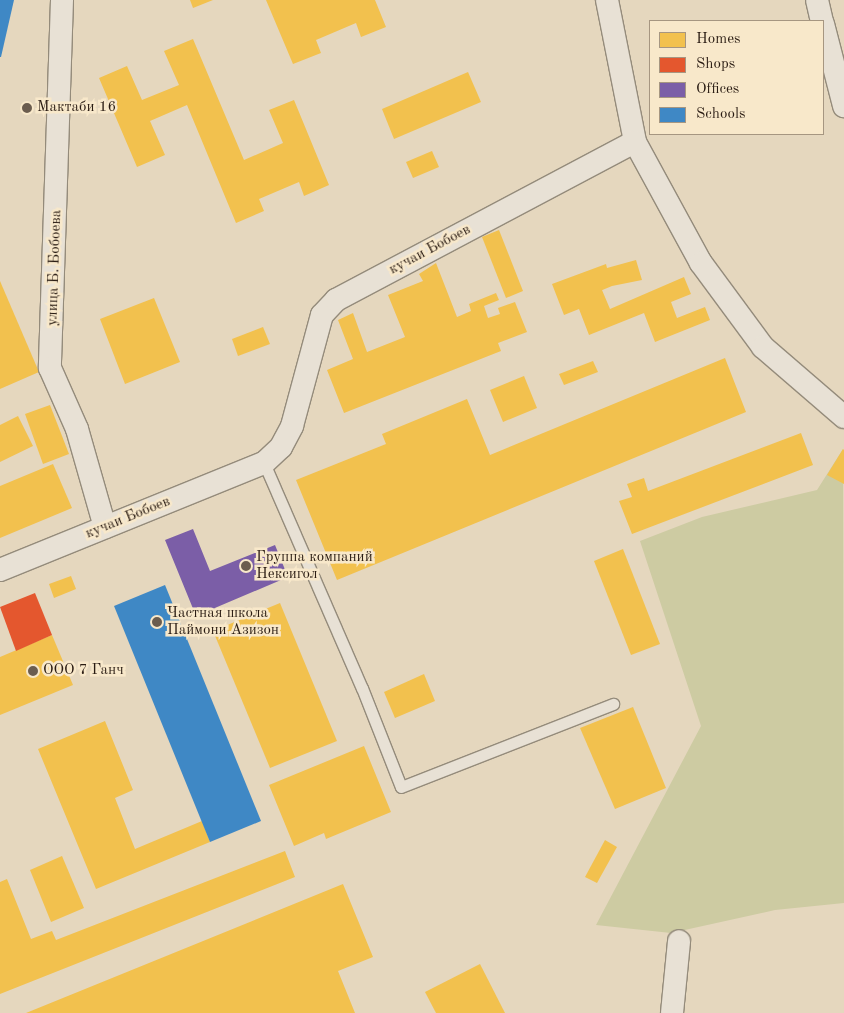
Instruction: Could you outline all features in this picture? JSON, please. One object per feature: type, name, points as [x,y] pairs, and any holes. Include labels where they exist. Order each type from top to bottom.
[{"type":"street","name":"улица Б. Бобоева","points":[[62,0],[50,368],[77,429],[104,527]]},
{"type":"street","points":[[606,0],[635,142],[701,263],[763,347],[840,415]]},
{"type":"street","points":[[817,0],[821,20]]},
{"type":"street","points":[[824,31],[844,106]]},
{"type":"street","name":"кучаи Бобоев","points":[[0,570],[264,463],[281,447],[292,426],[318,323],[322,315],[336,300],[635,142]]},
{"type":"street","points":[[672,1013],[679,941]]},
{"type":"lane","points":[[264,463],[362,688],[402,787],[613,704]]},
{"type":"shaded area","points":[[843,449],[844,903],[775,910],[671,933],[596,925],[701,726],[640,541],[702,517],[817,490]]},
{"type":"building: Homes","points":[[190,0],[213,0],[193,8]]},
{"type":"building: Homes","points":[[266,0],[375,0],[386,27],[361,37],[356,23],[316,40],[321,53],[293,64]]},
{"type":"building: Homes","points":[[193,39],[244,160],[283,143],[269,110],[294,100],[329,185],[304,196],[299,182],[259,199],[264,211],[236,223],[187,105],[150,121],[165,155],[137,167],[99,78],[127,66],[142,100],[179,85],[164,51]]},
{"type":"building: Homes","points":[[468,72],[481,102],[394,139],[382,109]]},
{"type":"building: Homes","points":[[432,151],[439,167],[413,178],[406,162]]},
{"type":"building: Homes","points":[[499,230],[523,291],[506,298],[482,237]]},
{"type":"building: Homes","points":[[636,260],[642,280],[602,290],[610,309],[684,277],[691,294],[671,302],[677,318],[705,307],[710,320],[655,342],[644,313],[589,335],[579,309],[564,315],[552,284],[606,264],[607,268]]},
{"type":"building: Homes","points":[[436,263],[457,317],[471,311],[469,304],[496,293],[499,300],[484,306],[488,318],[500,314],[498,308],[515,302],[527,332],[498,343],[501,351],[344,413],[327,370],[353,359],[338,320],[353,313],[367,352],[405,337],[388,295],[423,281],[419,274]]},
{"type":"building: Homes","points":[[0,281],[39,372],[0,389]]},
{"type":"building: Homes","points":[[154,298],[180,362],[125,384],[100,319]]},
{"type":"building: Homes","points":[[263,327],[270,344],[238,356],[232,339]]},
{"type":"building: Homes","points":[[725,358],[746,412],[337,580],[296,480],[386,444],[382,434],[467,399],[490,455]]},
{"type":"building: Homes","points":[[593,361],[598,372],[564,385],[559,374]]},
{"type":"building: Homes","points":[[524,376],[537,408],[503,422],[490,390]]},
{"type":"building: Homes","points":[[50,405],[69,454],[43,464],[25,414]]},
{"type":"building: Homes","points":[[18,416],[33,446],[0,462],[0,425]]},
{"type":"building: Homes","points":[[801,433],[813,465],[632,534],[619,501],[632,497],[627,484],[644,478],[648,491]]},
{"type":"building: Homes","points":[[844,450],[844,484],[827,475]]},
{"type":"building: Homes","points":[[53,464],[72,508],[0,538],[0,486]]},
{"type":"building: Homes","points":[[623,549],[660,644],[631,655],[594,561]]},
{"type":"building: Homes","points":[[71,576],[76,589],[54,598],[49,584]]},
{"type":"building: Homes","points":[[280,603],[337,741],[270,768],[213,631]]},
{"type":"building: Homes","name":"ООО 7 Ганч","points":[[52,635],[73,685],[0,715],[0,657]]},
{"type":"building: Homes","points":[[424,674],[435,701],[395,718],[384,692]]},
{"type":"building: Homes","points":[[633,707],[666,788],[615,809],[580,728]]},
{"type":"building: Homes","points":[[105,721],[133,790],[115,798],[135,849],[202,821],[210,842],[96,889],[38,749]]},
{"type":"building: Homes","points":[[364,746],[391,812],[326,839],[324,833],[294,846],[269,785]]},
{"type":"building: Homes","points":[[605,840],[617,847],[597,883],[585,877]]},
{"type":"building: Homes","points":[[285,851],[295,877],[0,994],[0,882],[7,879],[31,939],[52,931],[56,940]]},
{"type":"building: Homes","points":[[62,856],[84,908],[51,922],[30,870]]},
{"type":"building: Homes","points":[[343,884],[373,957],[338,971],[355,1013],[26,1013]]},
{"type":"building: Homes","points":[[480,964],[505,1013],[436,1013],[425,992]]},
{"type":"building: Shops","name":"ООО 7 Ганч","points":[[35,593],[52,635],[16,651],[0,607]]},
{"type":"building: Offices","points":[[193,529],[210,571],[275,545],[288,577],[196,616],[165,540]]},
{"type":"building: Schools","points":[[0,0],[14,0],[1,57],[0,57]]},
{"type":"building: Schools","points":[[165,585],[261,821],[210,842],[114,606]]},
{"type":"place","name":"Мактаби 16","points":[[27,108]]},
{"type":"place","name":"Группа компаний Нексигол","points":[[246,566]]},
{"type":"place","name":"Частная школа Паймони Азизон","points":[[157,622]]},
{"type":"place","name":"ООО 7 Ганч","points":[[33,671]]}]
